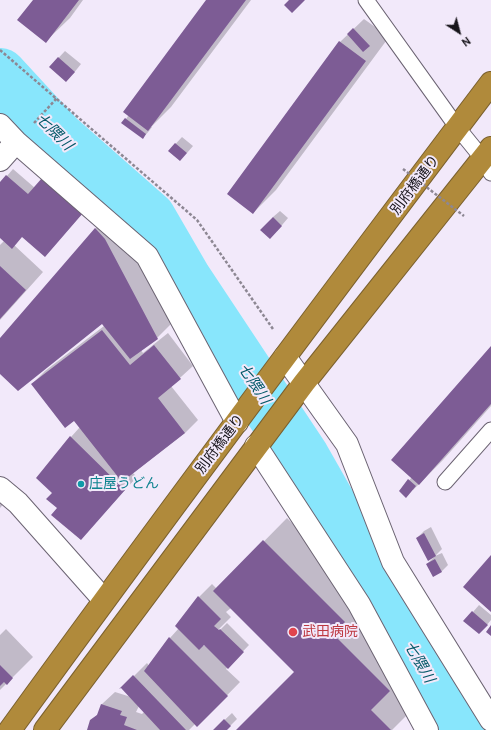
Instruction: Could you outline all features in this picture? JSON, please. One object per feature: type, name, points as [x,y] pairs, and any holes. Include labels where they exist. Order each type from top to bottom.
[{"type":"highway","name":"別府橋通り","points":[[10,730],[104,600],[491,83]]},
{"type":"highway","points":[[45,730],[299,389],[488,160]]},
{"type":"street","points":[[0,125],[16,142],[148,256],[240,418]]},
{"type":"street","points":[[0,160],[16,142]]},
{"type":"street","points":[[282,361],[299,389],[347,444],[393,562],[491,720]]},
{"type":"street","points":[[259,443],[359,604],[427,730]]},
{"type":"street","points":[[0,488],[18,503],[104,600]]},
{"type":"lane","points":[[366,0],[457,128],[488,160]]},
{"type":"lane","points":[[445,482],[491,430]]},
{"type":"path","points":[[0,50],[197,220],[275,332]]},
{"type":"path","points":[[16,142],[57,98]]},
{"type":"path","points":[[403,170],[464,216]]},
{"type":"building","points":[[33,0],[79,0],[46,43],[17,20]]},
{"type":"building","points":[[206,0],[246,0],[148,131],[123,112]]},
{"type":"building","points":[[289,0],[305,0],[292,13],[284,5]]},
{"type":"building","points":[[353,28],[370,46],[363,52],[347,34]]},
{"type":"building","points":[[339,41],[366,61],[253,214],[227,194]]},
{"type":"building","points":[[58,57],[75,72],[66,82],[49,67]]},
{"type":"building","points":[[125,118],[146,134],[143,139],[121,123]]},
{"type":"building","points":[[175,143],[187,153],[180,161],[168,151]]},
{"type":"building","points":[[6,175],[28,194],[42,178],[83,213],[45,257],[22,237],[12,249],[0,238],[0,182]]},
{"type":"building","points":[[273,217],[282,226],[270,239],[260,230]]},
{"type":"building","points":[[95,228],[105,239],[158,339],[130,359],[102,324],[18,391],[0,374],[0,338]]},
{"type":"building","points":[[0,266],[26,290],[0,319]]},
{"type":"building","points":[[102,330],[130,365],[154,345],[181,379],[158,398],[185,433],[122,482],[74,421],[65,428],[31,384]]},
{"type":"building","points":[[491,346],[491,404],[419,485],[391,460]]},
{"type":"building","name":"庄屋うどん","points":[[70,436],[125,490],[81,540],[51,515],[57,508],[46,499],[52,493],[36,478]]},
{"type":"building","points":[[408,479],[416,486],[406,498],[399,491]]},
{"type":"building","points":[[424,533],[436,556],[428,561],[416,538]]},
{"type":"building","name":"武田病院","points":[[263,540],[345,622],[333,634],[390,691],[371,710],[391,730],[236,730],[294,672],[213,591]]},
{"type":"building","points":[[491,555],[491,612],[463,587]]},
{"type":"building","points":[[435,559],[442,572],[433,577],[426,564]]},
{"type":"building","points":[[198,596],[221,619],[214,626],[219,630],[220,629],[244,652],[228,669],[204,645],[199,650],[175,626]]},
{"type":"building","points":[[472,611],[488,625],[479,634],[463,621]]},
{"type":"building","points":[[491,625],[491,636],[486,632]]},
{"type":"building","points":[[169,637],[228,696],[197,727],[144,671]]},
{"type":"building","points":[[0,665],[13,678],[7,685],[4,682],[0,686]]},
{"type":"building","points":[[133,675],[186,730],[160,730],[121,688],[119,689]]},
{"type":"building","points":[[101,704],[122,711],[120,715],[127,717],[124,725],[137,730],[87,730],[90,720],[97,715]]},
{"type":"building","points":[[224,719],[231,726],[227,730],[213,730]]},
{"type":"waterway","name":"七隈川","points":[[0,75],[58,138],[149,218],[185,280],[303,458],[458,730]]},
{"type":"place","name":"庄屋うどん","points":[[81,484]]},
{"type":"place","name":"武田病院","points":[[293,632]]}]
